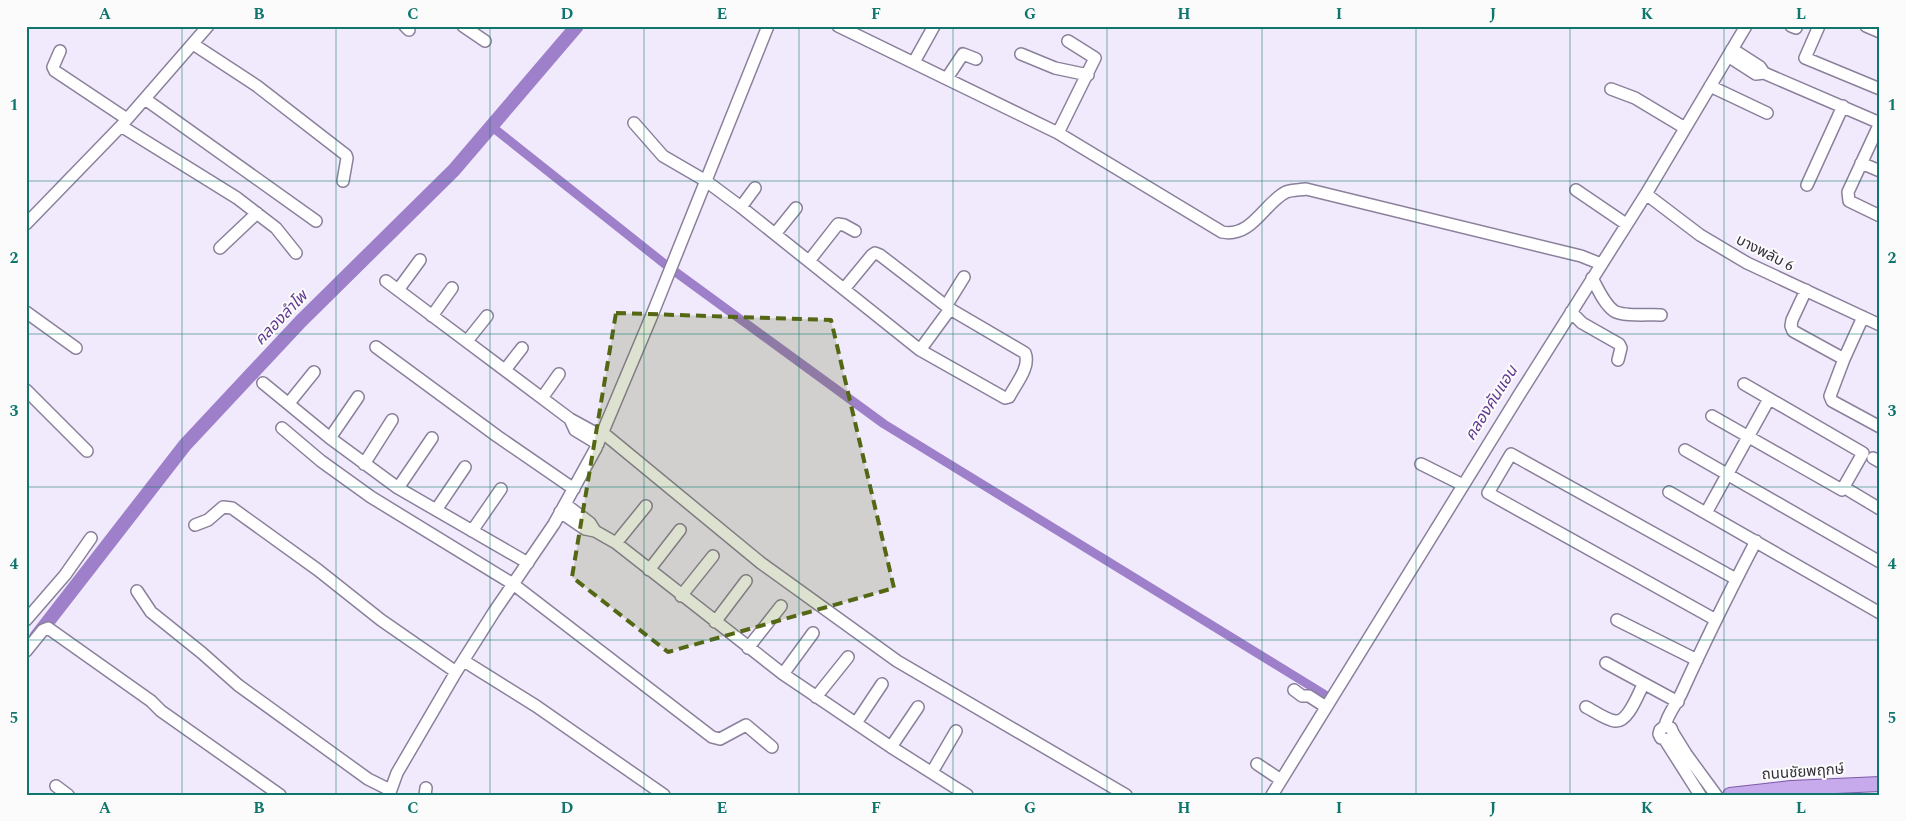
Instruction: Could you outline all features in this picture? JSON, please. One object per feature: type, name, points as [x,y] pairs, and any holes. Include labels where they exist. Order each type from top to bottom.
[{"type":"main road","points":[[1791,788],[1880,776]]},
{"type":"main road","name":"ถนนชัยพฤกษ์","points":[[1730,795],[1791,788],[1880,784]]},
{"type":"street","points":[[26,224],[124,122],[208,26]]},
{"type":"street","points":[[463,26],[485,41]]},
{"type":"street","points":[[137,591],[151,612],[238,685],[368,779],[390,792],[397,773],[456,672],[562,508],[600,438],[652,315],[768,26]]},
{"type":"street","points":[[838,26],[1058,132],[1222,232],[1232,234],[1242,230],[1286,192],[1306,189],[1581,256],[1600,263]]},
{"type":"street","points":[[914,62],[934,26]]},
{"type":"street","points":[[1272,795],[1279,779],[1324,706],[1625,223],[1646,194],[1684,127],[1746,26]]},
{"type":"street","points":[[1819,26],[1805,58],[1880,89]]},
{"type":"street","points":[[1866,26],[1880,32]]},
{"type":"street","points":[[1058,132],[1095,58],[1068,41]]},
{"type":"street","points":[[193,44],[257,86],[346,156],[348,158],[343,181]]},
{"type":"street","points":[[60,51],[53,67],[55,72],[124,122],[257,213],[276,228],[296,253]]},
{"type":"street","points":[[1730,53],[1756,74],[1764,73],[1880,123],[1847,197],[1848,201],[1880,216]]},
{"type":"street","points":[[946,78],[963,54],[976,59]]},
{"type":"street","points":[[1021,54],[1055,68],[1088,75]]},
{"type":"street","points":[[1710,86],[1767,113]]},
{"type":"street","points":[[1611,89],[1635,98],[1684,127]]},
{"type":"street","points":[[145,99],[316,221]]},
{"type":"street","points":[[1807,185],[1844,106]]},
{"type":"street","points":[[634,123],[663,156],[706,181],[741,207],[920,350],[1000,396],[1009,397],[1027,365],[1025,353],[948,307],[880,255],[875,253],[844,289]]},
{"type":"street","points":[[1861,163],[1880,171]]},
{"type":"street","points":[[741,207],[755,188]]},
{"type":"street","points":[[1576,190],[1625,223]]},
{"type":"street","name":"บางพลับ 6","points":[[1646,194],[1700,235],[1748,262],[1880,324]]},
{"type":"street","points":[[775,234],[796,208]]},
{"type":"street","points":[[220,248],[257,213]]},
{"type":"street","points":[[809,261],[838,224],[844,224],[854,231]]},
{"type":"street","points":[[398,290],[420,260]]},
{"type":"street","points":[[920,350],[948,307],[964,277]]},
{"type":"street","points":[[1592,278],[1604,299],[1614,311],[1621,314],[1661,315]]},
{"type":"street","points":[[386,281],[570,419],[575,430],[600,438],[760,563],[897,661],[1126,795]]},
{"type":"street","points":[[432,316],[452,288]]},
{"type":"street","points":[[1806,290],[1792,320],[1791,326],[1793,331],[1844,358]]},
{"type":"street","points":[[26,312],[76,348]]},
{"type":"street","points":[[1571,312],[1582,324],[1619,344],[1621,348],[1618,360]]},
{"type":"street","points":[[467,342],[488,316]]},
{"type":"street","points":[[1863,317],[1844,358],[1830,396],[1832,401],[1880,427]]},
{"type":"street","points":[[376,348],[497,436],[574,488]]},
{"type":"street","points":[[505,370],[522,348]]},
{"type":"street","points":[[289,403],[314,372]]},
{"type":"street","points":[[542,398],[559,374]]},
{"type":"street","points":[[263,383],[330,438],[398,488],[528,563]]},
{"type":"street","points":[[1712,416],[1842,490],[1863,453],[1744,384]]},
{"type":"street","points":[[26,390],[87,451]]},
{"type":"street","points":[[330,438],[358,397]]},
{"type":"street","points":[[1706,513],[1769,399]]},
{"type":"street","points":[[364,464],[392,420]]},
{"type":"street","points":[[282,428],[321,461],[371,497],[513,584],[712,737],[720,739],[746,725],[772,747]]},
{"type":"street","points":[[398,488],[432,438]]},
{"type":"street","points":[[1685,450],[1880,562]]},
{"type":"street","points":[[1716,620],[1488,493],[1511,454],[1736,579]]},
{"type":"street","points":[[1421,464],[1462,485]]},
{"type":"street","points":[[436,510],[465,466]]},
{"type":"street","points":[[472,531],[501,489]]},
{"type":"street","points":[[1669,492],[1880,613]]},
{"type":"street","points":[[1850,492],[1880,509]]},
{"type":"street","points":[[616,543],[646,506]]},
{"type":"street","points":[[195,525],[208,520],[223,507],[232,508],[318,570],[382,620],[456,672]]},
{"type":"street","points":[[562,508],[590,523],[595,531],[616,543],[782,674],[967,795]]},
{"type":"street","points":[[649,570],[680,530]]},
{"type":"street","points":[[26,620],[65,574],[91,538]]},
{"type":"street","points":[[1700,795],[1668,733],[1666,721],[1678,702],[1716,620],[1756,541]]},
{"type":"street","points":[[681,596],[713,556]]},
{"type":"street","points":[[715,622],[746,581]]},
{"type":"street","points":[[748,648],[781,606]]},
{"type":"street","points":[[1617,620],[1697,660]]},
{"type":"street","points":[[26,652],[42,630],[48,628],[151,701],[169,717],[280,795]]},
{"type":"street","points":[[782,674],[813,632]]},
{"type":"street","points":[[816,697],[848,657]]},
{"type":"street","points":[[464,661],[536,706],[664,795]]},
{"type":"street","points":[[1606,663],[1643,685],[1678,702]]},
{"type":"street","points":[[856,723],[882,684]]},
{"type":"street","points":[[1586,707],[1614,722],[1621,721],[1627,716],[1643,685]]},
{"type":"street","points":[[1294,690],[1302,696],[1309,696],[1324,706]]},
{"type":"street","points":[[891,747],[918,707]]},
{"type":"street","points":[[932,772],[956,731]]},
{"type":"street","points":[[1668,733],[1716,795]]},
{"type":"street","points":[[1261,767],[1279,779]]},
{"type":"street","points":[[56,786],[68,795]]},
{"type":"highlighted area","points":[[616,313],[831,320],[894,588],[668,652],[572,577]]},
{"type":"waterway","name":"คลองลำโพ","points":[[36,637],[185,445],[301,321],[454,170],[577,26]]},
{"type":"waterway","points":[[491,126],[666,265],[884,424],[1327,696]]},
{"type":"water label","name":"คลองคันแอน","points":[[1491,403]]}]
